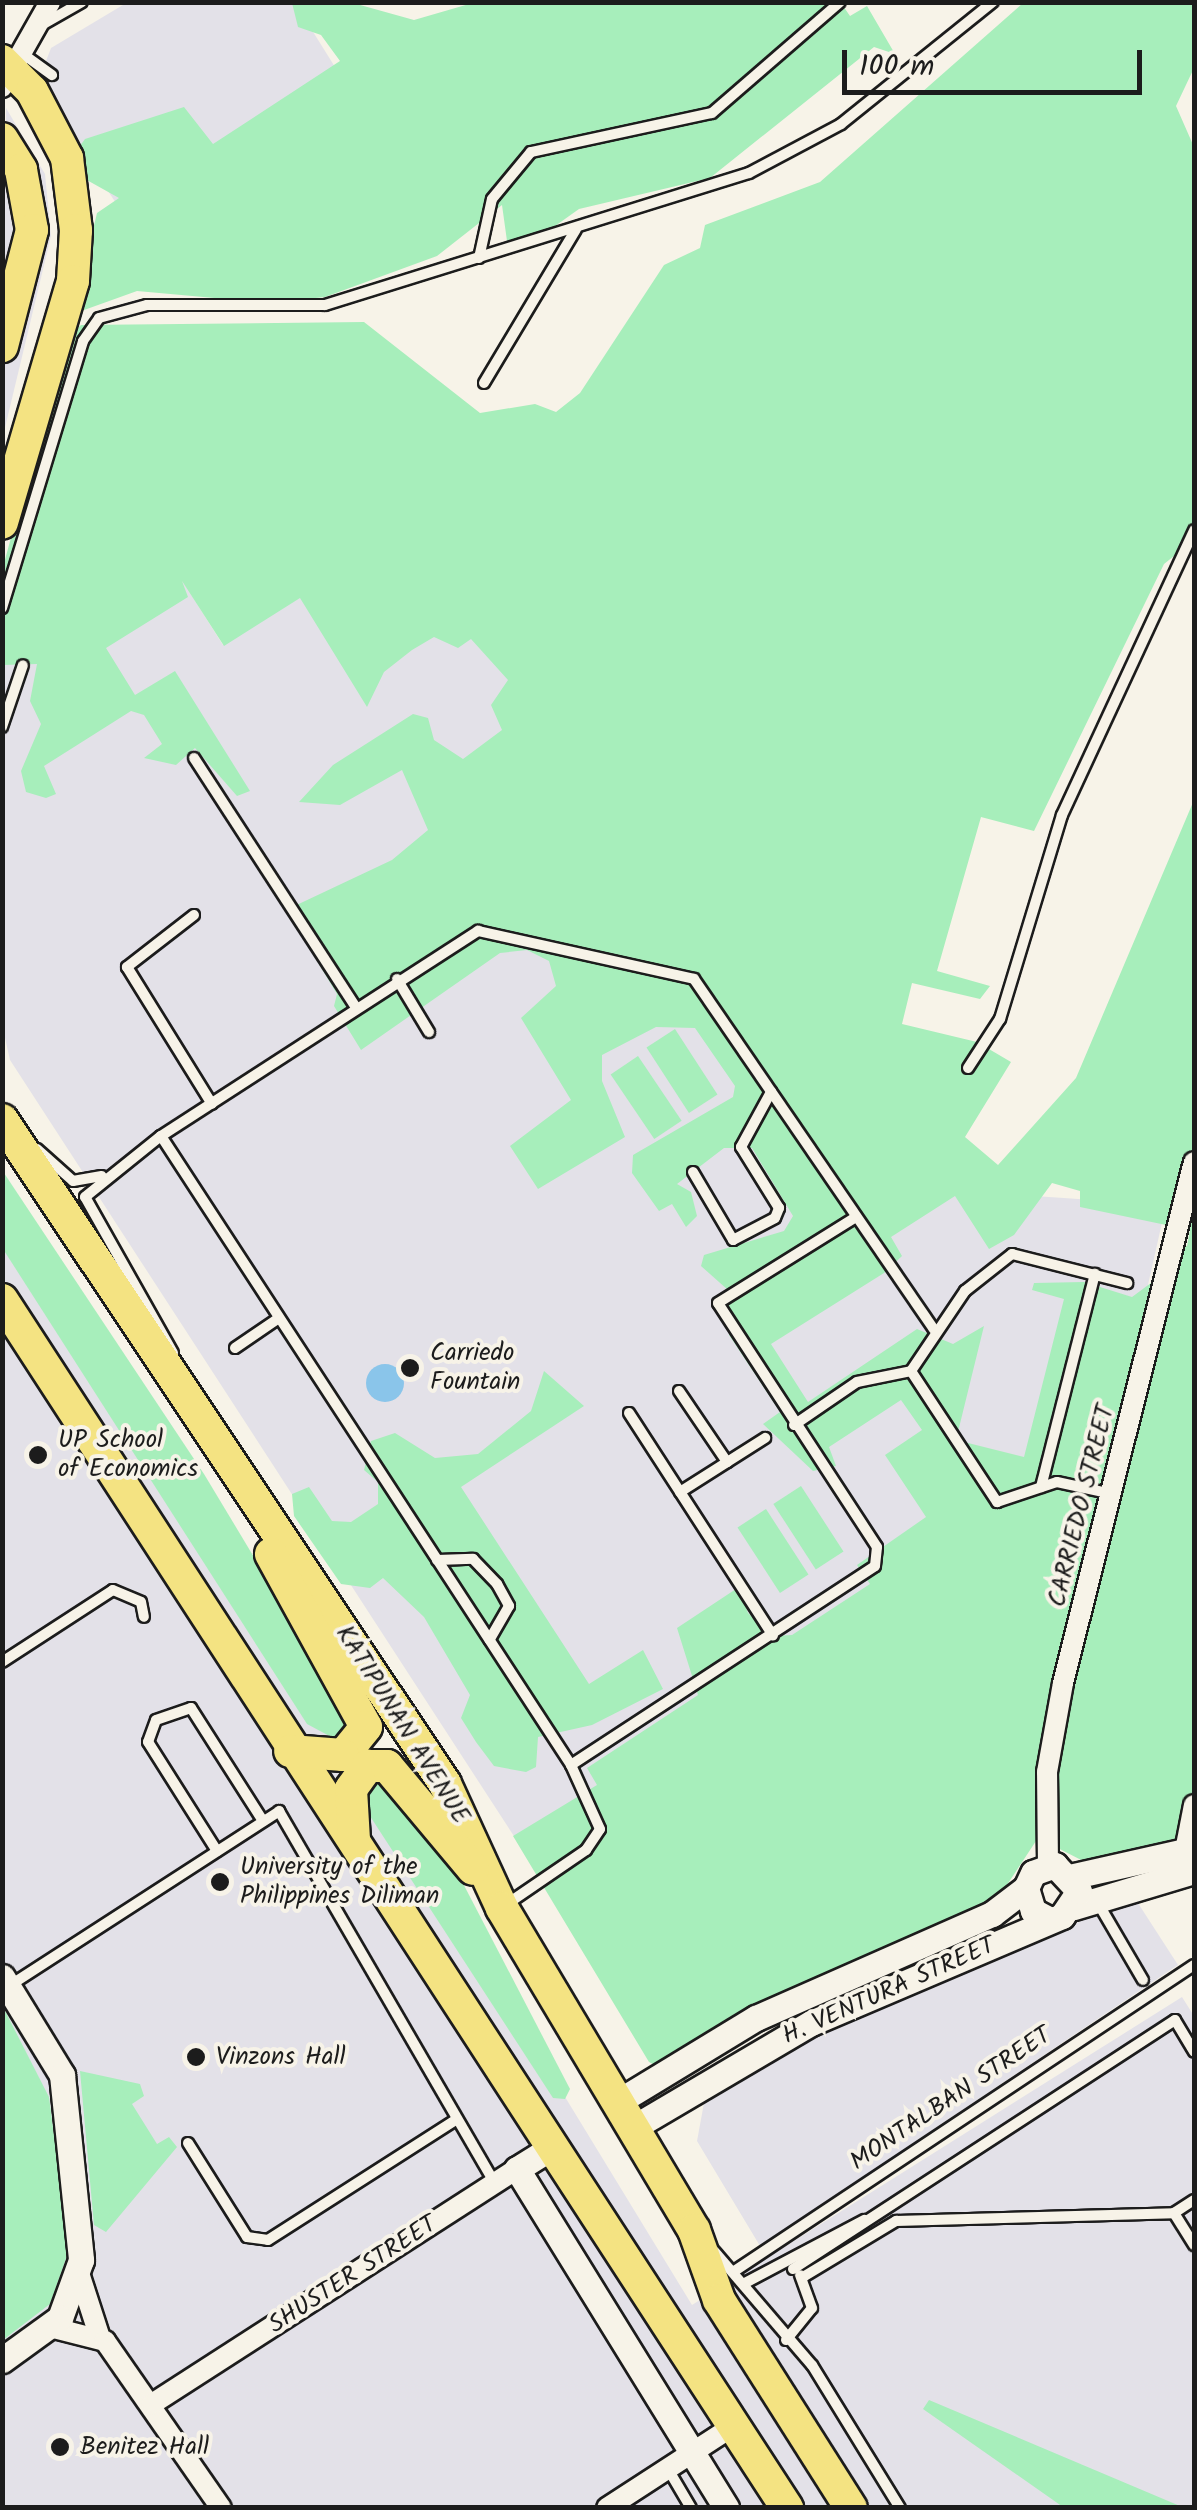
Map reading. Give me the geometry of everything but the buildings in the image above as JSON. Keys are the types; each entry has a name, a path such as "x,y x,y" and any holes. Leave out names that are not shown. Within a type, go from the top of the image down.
{"main road":[{"path":"2,523 73,282 76,230 67,158 10,68"},
{"path":"2,139 26,186 32,230 2,346"},
{"name":"KATIPUNAN AVENUE","path":"2,1119 445,1784 500,1904 694,2230 719,2300 850,2508"},
{"path":"2,1300 290,1752 554,2146 787,2508"},
{"path":"265,1514 272,1559 366,1727 344,1755 290,1752"},
{"path":"356,1849 350,1789 368,1766 387,1766 500,1904"}],"street":[{"path":"10,68 40,26 50,2"},
{"name":"CARRIEDO STREET","path":"1048,1865 1050,1754 1194,1162"},
{"path":"1189,1861 1194,1805"},
{"path":"1189,1861 1048,1918 1033,1910 1026,1888 1048,1865 1074,1876 1189,1861"},
{"path":"1074,1876 1085,1903"},
{"name":"H. VENTURA STREET","path":"624,2116 768,2012 992,1914 1026,1888"},
{"name":"H. VENTURA STREET","path":"624,2116 784,2036 1048,1918"},
{"path":"5,1982 62,2075 79,2273 98,2335 152,2404 221,2508"},
{"name":"SHUSTER STREET","path":"152,2404 554,2146"},
{"path":"517,2169 726,2508"},
{"path":"2,2360 50,2326 79,2273"},
{"path":"50,2326 98,2335"},
{"path":"607,2508 736,2426"}],"lane":[{"path":"40,26 82,2"},
{"path":"479,258 492,199 531,152 712,113 840,2"},
{"path":"2,608 83,342 100,318 147,305 284,312 576,229 789,156 904,80 993,2"},
{"path":"10,68 52,74"},
{"path":"484,383 576,229"},
{"path":"968,1068 1000,1019 1062,815 1194,530"},
{"path":"2,727 23,665"},
{"path":"194,758 355,1006"},
{"path":"194,915 132,956 127,970 212,1104"},
{"path":"190,1403 164,1326 85,1197 103,1176 355,1006 478,930 682,970 934,1330"},
{"path":"397,979 429,1032"},
{"path":"693,1172 733,1240 775,1218 779,1208 741,1147 771,1092"},
{"path":"2,1119 73,1181 103,1176"},
{"path":"162,1136 571,1765 600,1829 586,1850 500,1904"},
{"path":"571,1765 868,1573 879,1556 718,1303 856,1217"},
{"path":"794,1425 857,1382 911,1370 934,1330 1012,1254 1127,1283"},
{"path":"1041,1487 1095,1274"},
{"path":"235,1348 280,1318"},
{"path":"911,1370 990,1497 1006,1503 1041,1487 1112,1494"},
{"path":"679,1391 727,1462"},
{"path":"629,1413 773,1636"},
{"path":"680,1492 764,1438"},
{"path":"437,1560 473,1560 497,1584 508,1606 489,1640"},
{"path":"2,1662 114,1590 141,1602 144,1616"},
{"path":"217,1851 148,1742 156,1720 177,1708 202,1718 263,1820"},
{"path":"5,1982 263,1820 282,1812 494,2183"},
{"path":"1085,1903 1142,1980"},
{"name":"MONTALBAN STREET","path":"733,2272 1194,1965"},
{"path":"798,2273 1175,2020 1194,2052"},
{"path":"188,2144 246,2237 268,2240 457,2118"},
{"path":"776,2265 798,2273 896,2221 1174,2213 1194,2200"},
{"path":"745,2283 884,2212"},
{"path":"884,2212 896,2221"},
{"path":"1174,2213 1194,2246"},
{"path":"694,2230 745,2283 900,2508"},
{"path":"786,2340 812,2308 798,2273"},
{"path":"667,2468 691,2508"}],"shaded area":[{"path":"128,2 295,3 340,75 119,208 38,82 51,48"},
{"path":"6,108 45,174 51,236 3,436"},
{"path":"423,521 901,1187 1166,1205 1094,1524 571,1924 10,1060 3,1029 3,645 178,574 223,645"},
{"name":"University of the Philippines Diliman","path":"3,1176 692,2305 1182,1997 1194,2016 1194,2507 3,2507"},
{"path":"1136,1900 1178,1965 760,2246 697,2141 704,2103 779,2055 1004,1950"}],"green space":[{"path":"476,2 841,3 850,16 867,6 895,54 874,47 710,178 579,209 534,241 507,241 502,205 437,256 325,297 270,303 137,291 73,314 97,213 119,198 85,179 74,154 85,139 184,107 213,144 340,61 321,35 298,27 292,3 353,3 414,20"},
{"path":"1023,3 1194,3 1194,68 1176,106 1194,147 1194,540 1164,564 1034,831 981,817 937,971 990,986 980,999 912,983 902,1024 977,1042 1011,1062 965,1137 998,1165 1076,1078 1194,800 1194,1842 1093,1866 1038,1838 999,1897 662,2069 649,2062 513,1836 597,1785 587,1768 698,1695 677,1628 739,1587 748,1613 773,1636 792,1635 870,1584 857,1565 926,1517 885,1455 922,1430 901,1400 829,1447 836,1466 813,1471 763,1424 780,1412 729,1335 728,1290 701,1266 704,1255 784,1231 793,1216 752,1148 724,1148 677,1184 691,1192 697,1216 686,1227 672,1204 659,1211 632,1173 633,1155 733,1097 735,1086 695,1028 656,1027 602,1055 602,1081 625,1137 538,1189 510,1146 571,1100 521,1018 556,986 549,961 527,950 500,953 361,1050 334,1006 337,994 286,910 392,860 428,830 402,770 340,805 299,802 333,765 413,714 428,718 434,740 463,759 502,730 491,705 508,680 471,639 458,648 434,637 412,650 384,672 367,707 300,598 224,646 182,581 188,597 106,648 135,695 175,671 250,791 237,796 195,748 176,765 144,758 162,744 144,715 131,711 44,766 56,794 46,798 26,792 21,771 41,724 30,701 37,664 3,665 3,567 65,340 81,325 364,322 480,413 535,404 556,412 580,393 664,265 700,248 705,225 820,182","holes":["1052,1183 1080,1191 1080,1207 1190,1230 1187,1246 1163,1249 1159,1277 1132,1297 1084,1282 1034,1283 1032,1290 1064,1299 1024,1457 956,1440 984,1326 953,1344 917,1329 808,1402 771,1344 884,1273 902,1256 891,1237 955,1196 989,1249 1014,1235"]},
{"path":"675,1029 717,1094 689,1113 646,1048"},
{"path":"638,1056 682,1121 654,1139 611,1074"},
{"path":"2,1170 204,1474 343,1705 347,1732 335,1739 307,1724 3,1249"},
{"path":"544,1371 584,1406 461,1487 589,1684 643,1650 663,1689 592,1725 538,1737 536,1767 526,1772 494,1766 476,1742 461,1718 470,1695 424,1617 383,1578 370,1588 341,1584 294,1516 292,1494 309,1487 332,1521 351,1522 378,1504 378,1482 364,1470 371,1441 395,1433 435,1458 478,1454 531,1411"},
{"path":"801,1486 843,1551 816,1569 773,1504"},
{"path":"766,1509 808,1574 780,1593 737,1528"},
{"path":"382,1775 455,1868 570,2089 565,2099 553,2098 368,1813 362,1799"},
{"path":"2,2005 49,2097 69,2250 50,2304 3,2340"},
{"path":"80,2071 140,2084 144,2096 132,2104 157,2144 169,2137 177,2147 106,2232 94,2225"},
{"path":"929,2400 1180,2506 1194,2507 1063,2507 923,2409"}],"water":[{"name":"Carriedo Fountain","path":"385,1364 398,1370 404,1383 398,1396 385,1402 372,1396 366,1383 372,1370"}],"place":[{"name":"Carriedo Fountain","path":"410,1368"},
{"name":"UP School of Economics","path":"38,1455"},
{"name":"University of the Philippines Diliman","path":"220,1882"},
{"name":"Vinzons Hall","path":"196,2057"},
{"name":"Benitez Hall","path":"60,2447"}]}
